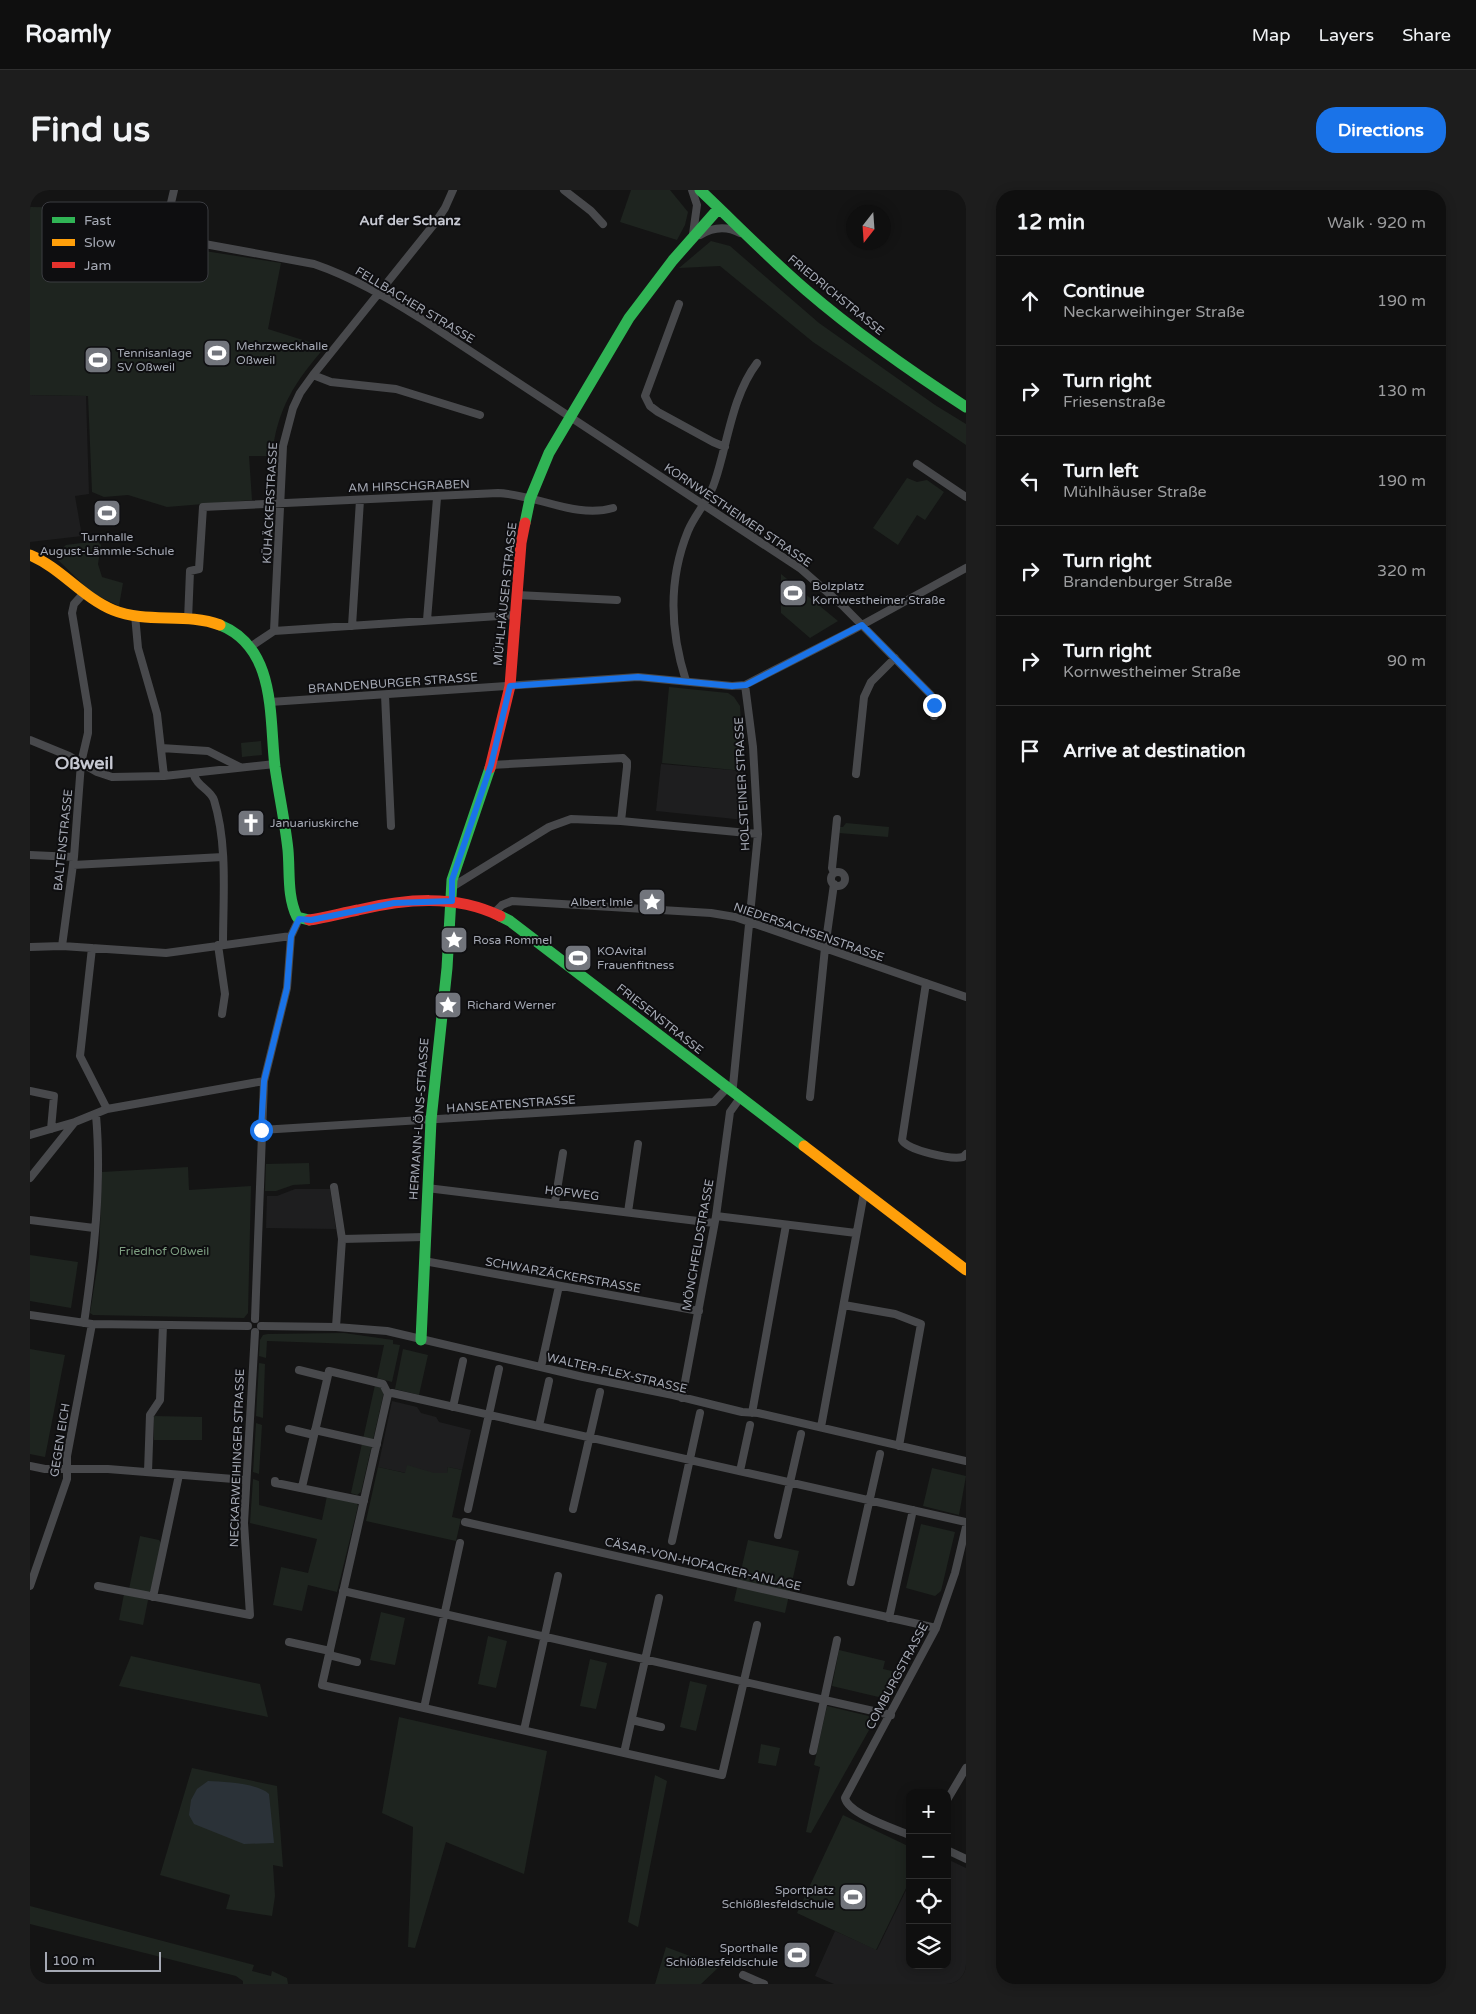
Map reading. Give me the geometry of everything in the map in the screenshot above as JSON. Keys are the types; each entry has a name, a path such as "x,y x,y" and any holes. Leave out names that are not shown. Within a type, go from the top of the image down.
{"main road":[{"name":"FRIEDRICHSTRASSE","path":"700,190 750,240 845,322 923,380 966,407"},
{"name":"MÜHLHÄUSER STRASSE","path":"452,901 452,887 491,765 510,686 521,543 530,499 548,453 629,318 673,260 696,236 718,208"},
{"path":"30,555 58,568 84,593 101,605 135,616 210,622 229,629 250,647 266,682 270,702 275,764 288,848 292,902 295,914 299,919"},
{"name":"FRIESENSTRASSE","path":"299,919 311,920 394,903 452,901 476,905 495,912 510,921 966,1270"},
{"name":"HERMANN-LÖNS-STRASSE","path":"421,1340 430,1120 452,901"}],"street":[{"name":"KÜHÄCKERSTRASSE","path":"274,631 283,446 288,421 300,393 435,223 445,208 452,190"},
{"path":"564,190 591,211 602,224"},
{"path":"692,190 697,205 696,236 711,229 723,228 738,232 750,240"},
{"name":"FELLBACHER STRASSE","path":"208,245 314,264 339,273 420,318 570,417"},
{"path":"679,304 645,396 650,406 658,412 713,442 725,446"},
{"path":"686,681 676,646 674,581 688,530 713,488 741,388 757,363"},
{"path":"313,375 331,382 396,389 480,415"},
{"name":"KORNWESTHEIMER STRASSE","path":"570,417 801,569 822,585 931,695 934,716"},
{"path":"917,464 966,497"},
{"name":"AM HIRSCHGRABEN","path":"188,620 190,571 199,569 203,507 280,502 437,498 498,493 602,511 613,508"},
{"path":"427,620 437,498"},
{"path":"352,626 360,500"},
{"name":"BRANDENBURGER STRASSE","path":"270,702 638,677 732,686 746,685 966,568"},
{"name":"BALTENSTRASSE","path":"62,946 74,861 81,763 88,740 88,720 72,613 74,604 84,593"},
{"path":"517,595 617,600"},
{"path":"250,647 274,631 515,615"},
{"path":"135,616 138,648 157,714 164,776"},
{"path":"856,774 864,697 871,682 895,658"},
{"name":"HOLSTEINER STRASSE","path":"732,1092 751,922 758,834 746,685"},
{"path":"385,695 391,826"},
{"path":"30,740 64,754 97,772 112,777 164,776 275,764"},
{"path":"162,748 193,748 208,751 241,768"},
{"path":"491,765 623,758 627,767 621,821"},
{"path":"193,773 197,784 213,797 222,857 220,945 225,994 222,1014"},
{"path":"810,1097 825,948 834,884 832,868 837,818"},
{"path":"452,887 555,824 571,819 621,821 758,834"},
{"path":"30,855 74,861 222,857"},
{"path":"834,873 842,873 845,877 842,885 834,884"},
{"name":"NIEDERSACHSENSTRASSE","path":"495,912 502,905 512,901 711,913 751,922 966,997"},
{"path":"255,1319 264,1081 287,988 291,936 299,919"},
{"path":"30,947 62,946 166,953 291,936"},
{"path":"92,948 80,1056 107,1110"},
{"path":"926,983 902,1140 908,1146 950,1157 963,1157 966,1154"},
{"path":"30,1135 75,1122 107,1110 264,1081"},
{"path":"30,1091 54,1096 51,1129"},
{"name":"HANSEATENSTRASSE","path":"261,1130 714,1102 732,1092"},
{"name":"MÖNCHFELDSTRASSE","path":"682,1398 715,1219 732,1092"},
{"path":"84,1323 90,1279 100,1157 96,1115"},
{"path":"30,1178 75,1122"},
{"path":"628,1212 638,1144"},
{"path":"555,1202 563,1153"},
{"path":"334,1186 342,1239 336,1327"},
{"name":"HOFWEG","path":"427,1188 628,1212 786,1225 856,1233"},
{"path":"821,1427 864,1193"},
{"path":"30,1220 94,1228"},
{"path":"752,1413 786,1225"},
{"path":"342,1239 425,1237"},
{"name":"SCHWARZÄCKERSTRASSE","path":"424,1261 699,1311"},
{"path":"541,1367 559,1286"},
{"path":"844,1305 895,1314 921,1324 899,1446"},
{"path":"30,1315 92,1324 248,1326"},
{"path":"255,1319 259,1320 261,1326 259,1331 255,1332 249,1330 248,1326 249,1321 255,1319"},
{"name":"GEGEN EICH","path":"30,1586 67,1479 67,1456 92,1324"},
{"path":"148,1472 150,1415 160,1400 163,1325"},
{"name":"WALTER-FLEX-STRASSE","path":"261,1326 336,1327 387,1331 742,1412 884,1440 899,1446 966,1461"},
{"name":"NECKARWEIHINGER STRASSE","path":"153,1596 250,1615 245,1539 246,1480 255,1332"},
{"path":"453,1407 463,1361"},
{"path":"468,1509 499,1369"},
{"path":"299,1370 328,1377"},
{"path":"302,1487 329,1371 383,1384 388,1394 322,1685 722,1775 757,1625"},
{"path":"539,1426 549,1381"},
{"path":"574,1510 600,1392"},
{"path":"388,1394 966,1522"},
{"path":"672,1541 700,1413"},
{"path":"740,1471 750,1425"},
{"path":"289,1429 377,1444"},
{"path":"778,1535 801,1434"},
{"path":"851,1582 880,1454"},
{"path":"30,1466 45,1469 66,1468 148,1472 246,1480"},
{"path":"98,1586 153,1596 179,1475"},
{"path":"275,1481 275,1483 302,1487 364,1502"},
{"path":"889,1618 913,1510"},
{"name":"CÄSAR-VON-HOFACKER-ANLAGE","path":"465,1522 936,1628"},
{"name":"COMBURGSTRASSE","path":"908,1834 865,1816 849,1807 845,1802 847,1793 936,1628 950,1590 966,1527"},
{"path":"424,1708 460,1543"},
{"path":"524,1730 558,1576"},
{"path":"344,1591 646,1658 890,1715"},
{"path":"624,1753 659,1598"},
{"path":"813,1751 837,1640"},
{"path":"289,1642 357,1662"},
{"path":"632,1720 661,1727"},
{"path":"951,1794 963,1778 966,1768"},
{"path":"951,1852 966,1859"},
{"path":"744,1975 764,1984"}],"shaded area":[{"path":"30,395 86,396 89,494 75,496 82,536 30,542"},
{"path":"661,764 744,771 745,820 656,811"},
{"path":"295,1189 330,1189 336,1229 266,1228 267,1196 277,1196"},
{"path":"392,1401 417,1407 421,1413 436,1417 439,1422 471,1430 462,1470 448,1467 447,1473 406,1473 378,1467"},
{"path":"208,1781 249,1785 264,1790 269,1794 274,1843 244,1844 194,1824 189,1815 191,1800 197,1789"},
{"path":"951,1861 966,1868 966,1984 834,1984 815,1976 835,1931 877,1950 906,1890 906,1969 951,1969"}],"green space":[{"path":"631,190 670,190 688,212 685,225 677,240 620,222"},
{"path":"30,207 42,207 42,282 208,282 208,252 281,263 268,329 325,347 296,384 289,397 278,424 272,456 249,456 252,500 167,507 128,495 104,497 92,492 88,396 30,395"},
{"path":"711,241 730,246 819,323 935,405 966,424 966,445 813,342 720,266 679,268"},
{"path":"907,478 917,482 927,480 944,492 925,520 917,515 898,545 873,528"},
{"path":"97,541 101,545 98,564 102,577 123,583 119,606 92,593 58,560 58,553 66,545"},
{"name":"Bolzplatz Kornwestheimer Straße","path":"781,574 838,621 810,638 781,613"},
{"path":"669,687 728,693 734,697 740,706 744,771 662,763"},
{"path":"261,741 262,755 242,757 241,743"},
{"path":"846,823 889,827 888,837 839,833 840,827 843,827"},
{"path":"309,1163 310,1184 293,1185 276,1191 265,1191 266,1164"},
{"name":"Friedhof Oßweil","path":"188,1167 189,1190 251,1186 248,1313 244,1318 93,1315 90,1313 99,1257 102,1172"},
{"path":"30,1255 78,1262 71,1308 30,1301"},
{"path":"344,1333 393,1340 393,1344 400,1345 392,1382 377,1378 384,1345 267,1341 266,1358 259,1356 260,1340 263,1335"},
{"path":"30,1349 65,1355 45,1457 30,1454"},
{"path":"403,1349 428,1355 419,1395 395,1389"},
{"path":"259,1363 265,1364 263,1418 256,1416"},
{"path":"375,1385 380,1386 384,1392 361,1492 357,1495 351,1493"},
{"path":"154,1416 202,1417 202,1440 154,1440"},
{"path":"256,1423 262,1425 259,1474 253,1472"},
{"path":"407,1465 434,1473 447,1473 448,1467 462,1470 452,1517 461,1519 456,1541 366,1521 378,1467 405,1473"},
{"path":"932,1468 966,1476 959,1515 923,1506"},
{"path":"253,1479 259,1481 259,1505 322,1520 327,1496 356,1502 358,1506 337,1592 308,1585 302,1611 273,1605 281,1567 308,1573 317,1539 250,1523"},
{"path":"921,1524 955,1532 941,1591 935,1596 906,1588"},
{"path":"140,1536 159,1540 161,1543 151,1590 148,1593 129,1589"},
{"path":"748,1540 799,1551 785,1613 734,1601"},
{"path":"124,1594 148,1600 143,1625 119,1620"},
{"path":"381,1612 405,1618 395,1665 370,1660"},
{"path":"488,1636 507,1641 496,1688 478,1684"},
{"path":"839,1650 885,1661 883,1669 901,1673 887,1699 832,1686"},
{"path":"131,1656 260,1684 268,1717 119,1686"},
{"path":"590,1659 607,1663 596,1709 580,1706"},
{"path":"690,1681 707,1685 696,1731 680,1727"},
{"path":"827,1706 873,1717 873,1723 811,1833 806,1832 820,1767 814,1765"},
{"path":"399,1717 547,1751 524,1874 446,1842 415,1948 408,1947 413,1827 382,1813"},
{"path":"761,1744 780,1748 776,1766 758,1763"},
{"path":"192,1768 277,1786 283,1867 273,1865 275,1896 272,1916 226,1909 230,1895 160,1875"},
{"path":"655,1775 667,1781 638,1927 628,1922"},
{"name":"Sportplatz Schlößlesfeldschule","path":"843,1815 906,1845 906,1888 876,1950 797,1913"},
{"path":"30,1906 254,1965 252,1971 271,1976 272,1971 287,1978 288,1984 243,1984 243,1981 236,1976 30,1924"},
{"path":"666,1947 719,1967 701,1984 655,1984"}],"traffic: fast":[{"path":"700,190 779,266 825,306 924,380 966,407"},
{"path":"525,523 530,499 549,453 629,318 673,260 719,208"},
{"path":"220,625 238,636 252,650 261,667 267,686 275,767 288,850 289,884 292,901 297,917 309,920"},
{"path":"421,1340 431,1120 447,968 452,880 490,768"},
{"path":"500,916 510,921 804,1146"}],"traffic: slow":[{"path":"30,555 52,567 91,598 113,610 139,616 194,619 220,625"},
{"path":"804,1146 966,1270"}],"traffic: jam":[{"path":"490,768 510,686 521,543 525,523"},
{"path":"309,920 376,906 412,901 465,904 500,916"}],"place":[{"name":"Mehrzweckhalle Oßweil","path":"217,353"},
{"name":"Tennisanlage SV Oßweil","path":"98,360"},
{"name":"Turnhalle August-Lämmle-Schule","path":"107,513"},
{"name":"Bolzplatz Kornwestheimer Straße","path":"793,593"},
{"name":"Januariuskirche","path":"251,823"},
{"name":"Albert Imle","path":"652,902"},
{"name":"Rosa Rommel","path":"454,940"},
{"name":"KOAvital Frauenfitness","path":"578,958"},
{"name":"Richard Werner","path":"448,1005"},
{"name":"Sportplatz Schlößlesfeldschule","path":"853,1897"},
{"name":"Sporthalle Schlößlesfeldschule","path":"797,1955"}],"district":[{"name":"Auf der Schanz","path":"410,220"},
{"name":"Oßweil","path":"84,763"}],"route":[{"path":"261,1130 264,1081 289,978 291,936 299,919 311,920 394,903 433,900 452,901 452,880 491,765 510,686 638,677 718,685 746,685 862,625 931,695 934,705"}]}
